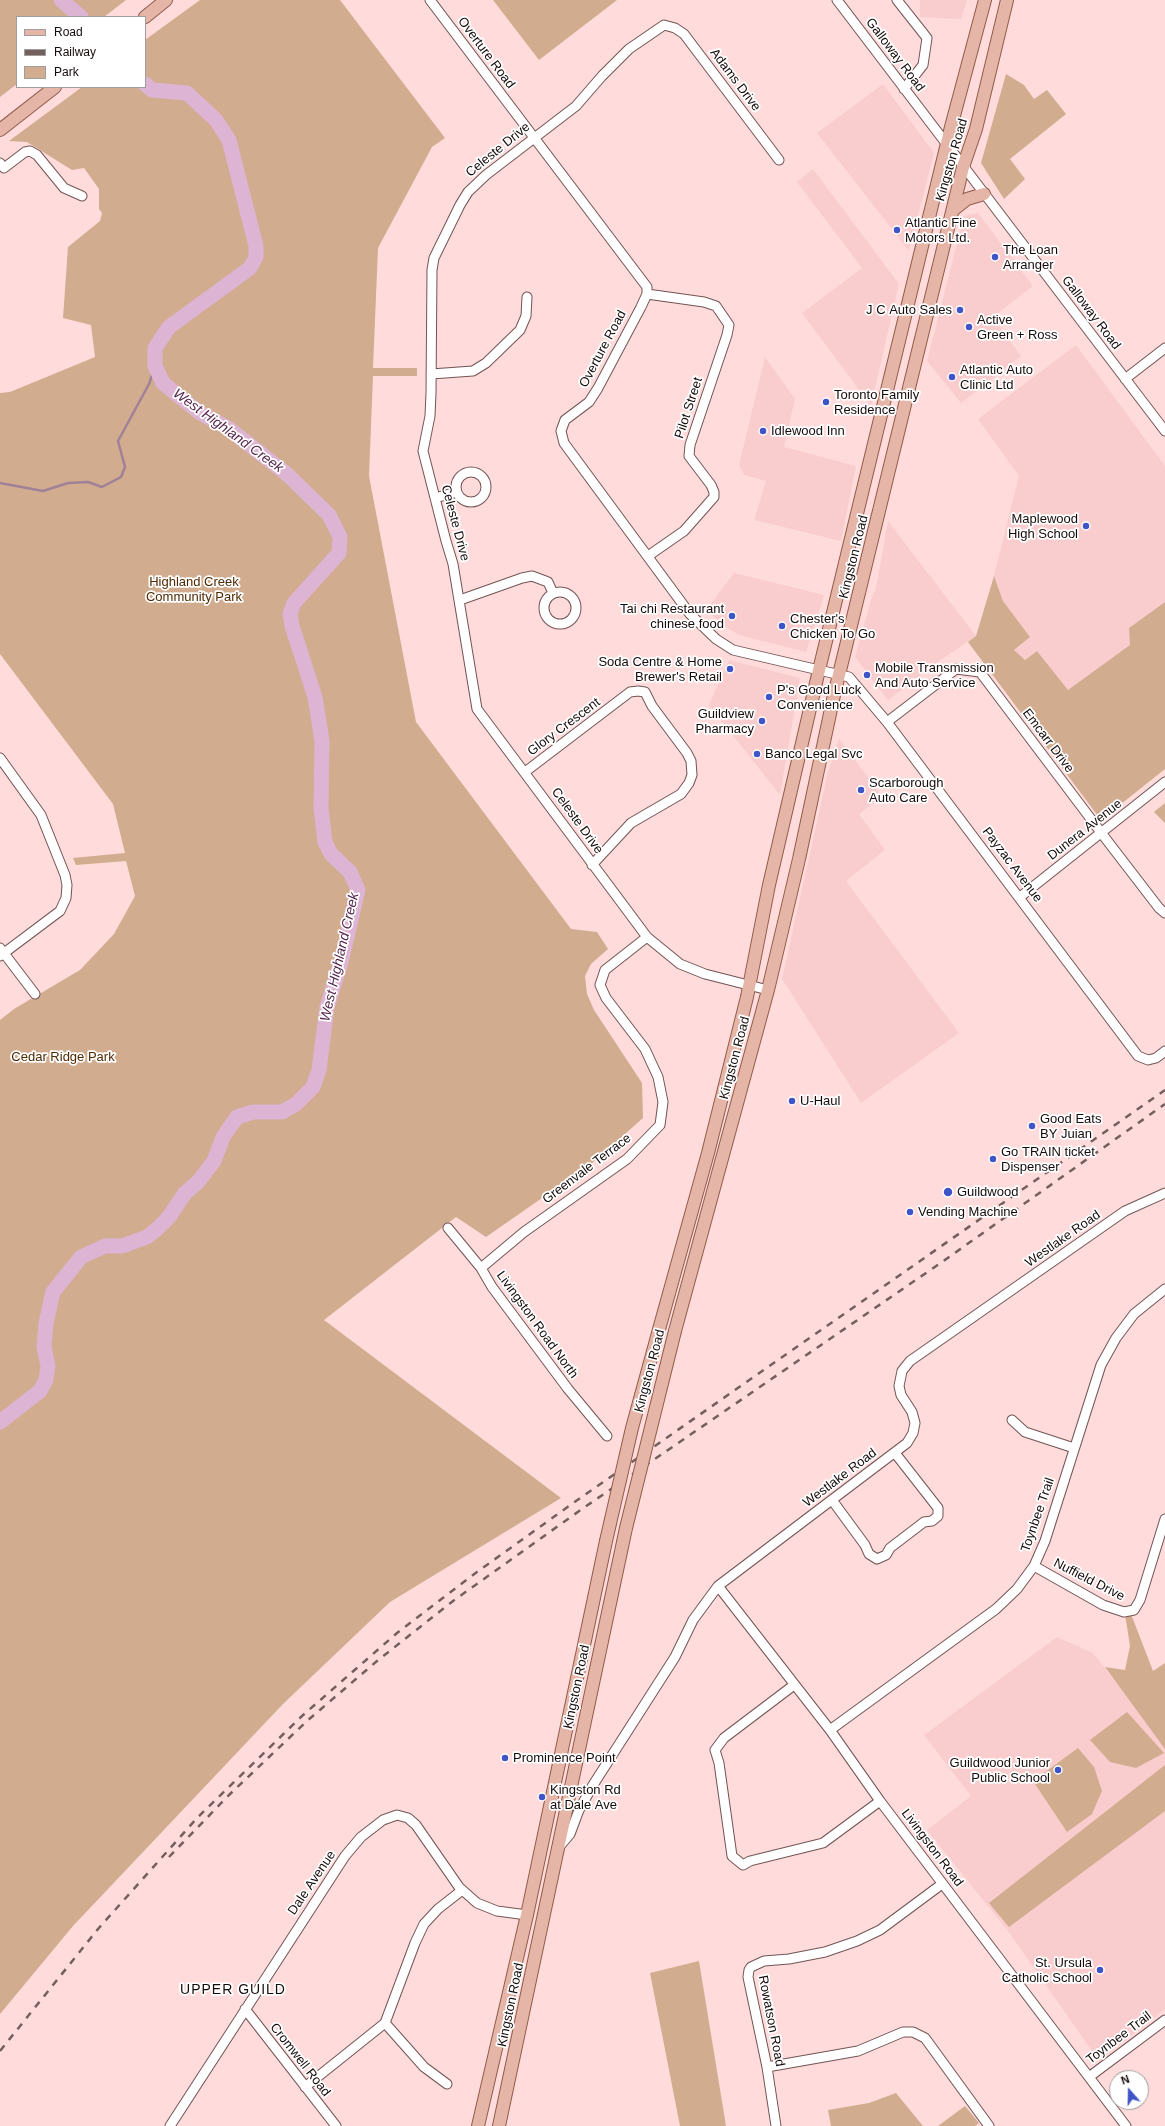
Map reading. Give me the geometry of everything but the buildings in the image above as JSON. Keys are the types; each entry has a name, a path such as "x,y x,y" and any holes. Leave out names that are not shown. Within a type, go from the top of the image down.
{"main road":[{"path":"146,16 166,0"},
{"name":"Kingston Road","path":"478,2126 527,1915 606,1541 632,1428 708,1154 749,986 770,885 819,670 948,147 951,127 985,0"},
{"name":"Kingston Road","path":"499,2126 626,1528 675,1332 768,990 799,859 839,673 963,167 976,129 1006,0"},
{"path":"0,130 54,88"},
{"path":"953,210 967,199 984,194"}],"street":[{"name":"Overture Road","path":"430,0 647,287 647,294 598,388 589,402 565,420 561,431 564,443 690,614 716,639 733,650 819,670 839,673"},
{"name":"Galloway Road","path":"837,0 1165,431"},
{"path":"897,0 927,38 923,65 904,89"},
{"name":"Celeste Drive","path":"664,25 629,49 602,76 576,106 486,175 468,192 434,258 431,284 430,416 423,451 453,564 477,709 647,937 680,964 705,974 768,990"},
{"name":"Adams Drive","path":"664,25 675,28 684,34 779,160"},
{"path":"0,163 4,168 25,152 30,151 37,155 64,188 82,196"},
{"name":"Pilot Street","path":"647,294 704,302 716,306 729,325 690,445 689,456 711,485 714,492 714,497 684,531 648,556"},
{"path":"431,374 473,371 486,363 520,330 526,316 527,297"},
{"path":"1125,379 1165,348"},
{"path":"435,498 456,492"},
{"path":"460,600 522,578 532,576 548,582 553,593"},
{"name":"Emcarr Drive","path":"887,722 956,669 980,672 1102,834 1159,908 1165,913"},
{"name":"Payzac Avenue","path":"839,673 849,677 887,722 1138,1056 1148,1060 1156,1058 1165,1051"},
{"name":"Glory Crescent","path":"525,772 630,692 638,690 645,692 652,706 687,753 691,761 692,774 686,788 681,794 631,823 592,864"},
{"path":"0,758 41,815 65,875 67,885 66,898 60,911 1,952 35,994"},
{"name":"Dunera Avenue","path":"1020,897 1102,834 1165,782"},
{"name":"Greenvale Terrace","path":"481,1268 524,1232 627,1158 660,1125 663,1102 658,1077 645,1049 606,998 600,985 605,970 647,937"},
{"name":"Westlake Road","path":"558,1848 570,1834 579,1810 593,1785 675,1657 693,1620 718,1586 907,1443 913,1433 914,1423 912,1412 901,1395 899,1386 902,1371 910,1361 1126,1211 1165,1193"},
{"name":"Livingston Road North","path":"448,1228 481,1268 492,1287 568,1390 607,1436"},
{"name":"Toynbee Trail","path":"830,1730 996,1609 1017,1589 1034,1566 1045,1542 1101,1365 1116,1338 1134,1314 1165,1289"},
{"path":"1012,1420 1025,1432 1074,1448"},
{"path":"832,1500 869,1554 877,1559 886,1555 890,1548 924,1522 932,1521 938,1516 938,1508 895,1453"},
{"name":"Nuffield Drive","path":"1034,1566 1103,1605 1124,1612 1134,1610 1140,1600 1165,1519"},
{"name":"Livingston Road","path":"718,1586 794,1686 830,1730 880,1801 942,1884 1126,2126"},
{"path":"794,1686 724,1738 715,1750 719,1763 732,1856 743,1864 750,1861 815,1846 823,1843 880,1801"},
{"name":"Dale Avenue","path":"170,2126 345,1856 362,1837 383,1820 397,1815 408,1818 416,1825 461,1890 477,1903 497,1911 527,1915"},
{"name":"Rowatson Road","path":"776,2126 767,2067 748,1977 751,1967 764,1961 784,1960 825,1952 857,1941 880,1930 942,1884"},
{"path":"305,2086 386,2023 415,1943 424,1924 438,1909 461,1890"},
{"name":"Cromwell Road","path":"245,2009 336,2126"},
{"name":"Toynbee Trail","path":"1089,2077 1165,2020"},
{"path":"386,2023 424,2067 447,2084"},
{"path":"767,2067 858,2051 903,2032 913,2032 925,2038 989,2126"}],"shaded area":[{"path":"920,0 967,0 961,19 920,17"},
{"path":"883,84 934,153 909,251 817,133"},
{"path":"813,169 899,284 871,406 802,313 862,268 797,182"},
{"path":"978,213 1033,286 993,317 1021,356 961,403 927,361 964,216"},
{"name":"Maplewood High School","path":"1076,345 1165,466 1165,602 1129,628 1131,645 1068,690 1037,651 1025,660 1014,650 1030,637 1003,601 994,576 1019,476 978,419"},
{"path":"765,357 795,399 784,447 856,466 841,541 754,520 766,481 744,475 739,465"},
{"path":"888,521 976,636 935,664 888,700 855,657 872,597 876,588"},
{"path":"734,573 824,595 806,652 739,635 719,623 707,609"},
{"path":"729,660 800,678 780,795 709,705"},
{"path":"839,739 882,796 859,814 885,850 846,881 959,1033 861,1103 782,979 828,772"},
{"name":"Guildwood Junior Public School","path":"1057,1637 1093,1653 1165,1745 1165,2009 1099,2061 1008,1931 927,1830 971,1796 924,1735"}],"green space":[{"path":"0,0 126,0 105,16 16,16 16,85 0,97"},
{"name":"Highland Creek Community Park","path":"200,0 340,0 445,138 432,147 378,248 373,368 417,368 417,376 373,376 369,476 416,722 571,929 597,932 608,949 591,964 585,976 587,994 594,1010 642,1083 643,1118 591,1164 486,1237 456,1217 324,1320 561,1498 390,1602 283,1704 73,1926 0,2014 0,1020 14,1009 80,970 114,934 135,896 126,861 76,865 73,858 125,853 113,804 0,654 0,393 10,392 95,357 91,325 63,318 68,247 100,221 102,213 99,209 99,189 84,168 72,170 27,142 9,141 81,88 146,88 146,39"},
{"path":"493,0 617,0 539,60"},
{"path":"1006,74 1024,85 1034,99 1047,90 1066,114 1010,159 1025,179 1004,199 981,163"},
{"path":"994,576 1003,601 1030,637 1014,650 1025,660 1037,651 1068,690 1130,645 1129,628 1165,602 1165,769 1101,820 968,642 976,636"},
{"path":"1165,803 1165,823 1154,812"},
{"path":"1125,1614 1131,1614 1153,1671 1165,1663 1165,1749 1105,1667 1125,1670 1130,1646"},
{"path":"1127,1712 1164,1753 1136,1768 1110,1762 1090,1740"},
{"path":"1078,1748 1094,1767 1102,1791 1092,1814 1067,1832 1033,1781"},
{"path":"1165,1765 1165,1811 1009,1927 989,1903"},
{"path":"699,1961 726,2126 680,2126 650,1973"},
{"path":"896,2093 923,2126 831,2126 828,2110 869,2103"},
{"path":"965,2106 979,2123 975,2126 938,2126"}],"waterway":[{"name":"West Highland Creek","path":"61,0 80,16"},
{"name":"West Highland Creek","path":"0,1422 40,1391 46,1380 48,1366 44,1347 46,1323 53,1292 81,1257 105,1246 122,1246 147,1237 169,1217 185,1193 198,1182 214,1161 223,1137 237,1117 253,1112 282,1112 296,1104 313,1087 319,1070 327,1007 341,962 358,890 350,872 331,854 325,842 321,808 322,741 315,697 292,626 290,614 294,603 339,553 340,537 329,515 288,475 228,428 200,413 180,397 163,383 155,366 155,348 169,327 250,268 256,257 256,246 229,140 216,120 187,93 152,90 146,85"},
{"path":"0,483 43,491 68,483 88,482 102,487 121,477 125,467 118,441 149,384 155,366"}],"railway":[{"path":"0,2051 98,1929 198,1817 302,1716 397,1633 477,1572 576,1501 1165,1090"},
{"path":"169,1857 229,1795 307,1721 377,1661 453,1601 582,1509 942,1262 1165,1104"}],"place":[{"name":"Atlantic Fine Motors Ltd.","path":"897,230"},
{"name":"The Loan Arranger","path":"995,257"},
{"name":"J C Auto Sales","path":"960,310"},
{"name":"Active Green + Ross","path":"969,327"},
{"name":"Atlantic Auto Clinic Ltd","path":"952,377"},
{"name":"Toronto Family Residence","path":"826,402"},
{"name":"Idlewood Inn","path":"763,431"},
{"name":"Maplewood High School","path":"1086,526"},
{"name":"Tai chi Restaurant chinese food","path":"732,616"},
{"name":"Chester's Chicken To Go","path":"782,626"},
{"name":"Soda Centre & Home Brewer's Retail","path":"730,669"},
{"name":"Mobile Transmission And Auto Service","path":"867,675"},
{"name":"P's Good Luck Convenience","path":"769,697"},
{"name":"Guildview Pharmacy","path":"762,721"},
{"name":"Banco Legal Svc","path":"757,754"},
{"name":"Scarborough Auto Care","path":"861,790"},
{"name":"U-Haul","path":"792,1101"},
{"name":"Good Eats BY Juian","path":"1032,1126"},
{"name":"Go TRAIN ticket Dispenser","path":"993,1159"},
{"name":"Guildwood","path":"948,1192"},
{"name":"Vending Machine","path":"910,1212"},
{"name":"Prominence Point","path":"505,1758"},
{"name":"Guildwood Junior Public School","path":"1058,1770"},
{"name":"Kingston Rd at Dale Ave","path":"542,1797"},
{"name":"St. Ursula Catholic School","path":"1100,1970"}],"district":[{"name":"UPPER GUILD","path":"233,1990"}],"park label":[{"name":"Cedar Ridge Park","path":"63,1057"}]}
